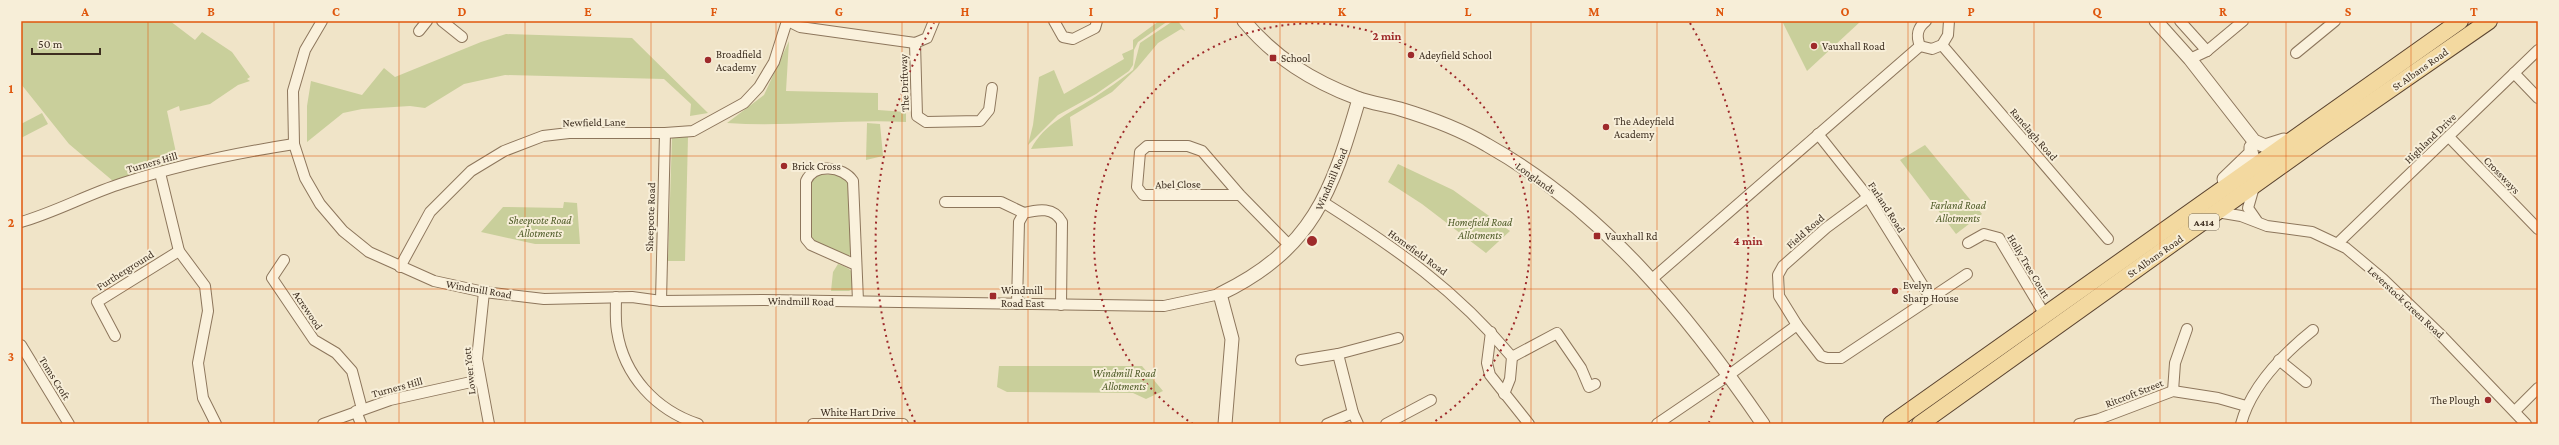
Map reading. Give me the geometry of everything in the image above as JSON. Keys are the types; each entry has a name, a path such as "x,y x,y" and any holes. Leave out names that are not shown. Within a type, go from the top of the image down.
{"main road":[{"name":"St Albans Road","path":"1891,424 2209,196 2254,159 2309,127 2460,21"},
{"name":"St Albans Road","path":"1920,424 2323,136 2489,21"}],"street":[{"name":"Windmill Road","path":"322,21 305,50 293,91 294,144 305,178 330,218 369,252 434,281 484,292 544,299 616,297 661,301 858,301 1164,306 1220,294 1261,271 1290,246 1315,216 1323,202 1344,149 1358,98"},
{"path":"419,31 427,21"},
{"path":"442,21 462,37"},
{"path":"788,21 800,27 915,43 927,38 934,21"},
{"name":"Newfield Lane","path":"400,267 430,212 472,172 504,151 543,136 569,133 665,133 694,131 744,103 759,86 774,62 788,21"},
{"path":"1054,21 1063,37 1073,39 1095,28 1097,21"},
{"name":"Longlands","path":"1244,21 1276,54 1320,83 1358,98 1431,119 1504,155 1580,212 1652,279 1729,375 1763,424"},
{"path":"1920,46 1918,30 1926,21"},
{"path":"1920,46 1932,49 1942,45 1950,29 1949,21"},
{"path":"2156,21 2190,59 2249,136 2259,144 2272,145 2309,127"},
{"path":"2180,21 2207,51"},
{"path":"2190,59 2207,51 2243,21"},
{"path":"2296,53 2335,21"},
{"name":"The Driftway","path":"915,43 917,116 926,122 980,121 989,110 992,88"},
{"name":"Ranelagh Road","path":"1942,45 2108,239"},
{"path":"1652,279 1920,46"},
{"name":"Highland Drive","path":"2338,243 2538,50"},
{"path":"2514,73 2538,98"},
{"name":"Sheepcote Road","path":"661,301 665,133"},
{"name":"Farland Road","path":"1818,134 1868,197 1930,297"},
{"path":"2249,136 2254,159 2265,169 2310,138 2323,136"},
{"name":"Crossways","path":"2449,137 2538,229"},
{"name":"Turners Hill","path":"21,222 47,214 123,183 213,157 294,144"},
{"name":"Abel Close","path":"1240,195 1143,195 1138,187 1140,152 1147,146 1195,148 1202,151 1240,195 1290,246"},
{"path":"856,265 811,245 806,239 806,181 809,174 814,171 841,170 849,175 853,182 858,301"},
{"path":"160,173 179,251 205,286 208,301 198,363 203,398 216,424"},
{"path":"2255,186 2248,208 2260,224"},
{"name":"Field Road","path":"1797,325 1779,296 1778,275 1783,266 1826,228 1868,197"},
{"path":"945,202 1001,202 1024,213 1048,210 1058,214 1062,222 1061,305"},
{"name":"Homefield Road","path":"1323,202 1429,274 1461,301 1491,332 1512,357"},
{"name":"Leverstock Green Road","path":"2217,212 2241,216 2260,224 2278,229 2312,232 2338,243 2389,285 2515,410 2526,424"},
{"path":"1017,304 1019,222 1024,213"},
{"name":"Holly Tree Court","path":"1968,243 1984,234 1999,238 2045,315"},
{"name":"Furtherground","path":"115,336 97,302 179,251"},
{"name":"Acrewood","path":"284,260 272,278 314,340 336,353 352,371 359,410"},
{"path":"1656,424 1729,375 1797,325 1821,356 1826,358 1841,358 1930,297 1967,274"},
{"name":"Lower Yott","path":"484,292 478,341 480,380 489,424"},
{"path":"1220,294 1232,339 1225,424"},
{"path":"616,297 617,330 626,361 635,379 647,394 672,414 698,424"},
{"path":"2173,391 2175,363 2187,329"},
{"path":"2241,424 2246,406 2279,360 2313,330"},
{"path":"1491,332 1487,363 1490,375 1529,424"},
{"path":"1504,394 1510,379 1512,357 1557,333 1580,368 1589,387 1595,384"},
{"path":"1301,360 1338,354 1398,338"},
{"name":"Toms Croft","path":"21,345 69,424"},
{"path":"1338,354 1353,413 1358,424"},
{"path":"2279,360 2306,382"},
{"name":"Turners Hill","path":"323,424 359,410 424,391 480,380"},
{"path":"2515,410 2538,388"},
{"name":"Ritcroft Street","path":"2079,424 2099,419 2173,391 2218,398 2246,406"},
{"path":"1386,424 1431,400"},
{"path":"359,410 361,424"},
{"path":"1327,424 1353,413"},
{"name":"White Hart Drive","path":"813,424 903,424"}],"green space":[{"path":"21,21 170,21 195,40 202,32 232,52 250,77 247,79 250,81 238,85 210,104 180,111 179,106 167,111 178,162 176,166 113,181 69,144 21,84"},
{"path":"1159,21 1168,21 1138,42 1134,50 1133,65 1129,71 1096,94 1058,115 1028,145 1033,125 1039,77 1054,70 1064,94 1124,59 1122,54 1133,49 1133,40"},
{"path":"1173,21 1178,21 1185,31 1181,29 1158,43 1137,68 1112,92 1070,117 1073,146 1031,149 1043,132 1050,126 1133,70 1140,43"},
{"name":"Vauxhall Road","path":"1782,21 1861,21 1807,71"},
{"path":"506,34 632,38 708,113 690,116 691,104 664,79 505,75 464,84 425,108 410,106 362,109 343,113 307,142 307,106 311,81 362,95 384,68 395,77 481,42"},
{"path":"789,41 786,91 878,93 878,110 906,112 906,122 861,121 771,124 727,123 764,95"},
{"path":"42,113 48,124 21,138 21,124"},
{"path":"867,123 880,124 883,156 866,160"},
{"path":"672,137 688,137 685,261 668,261"},
{"name":"Farland Road Allotments","path":"1925,145 1982,214 1956,234 1900,160"},
{"name":"Homefield Road Allotments","path":"1398,164 1453,190 1510,231 1486,253 1422,204 1388,182"},
{"path":"839,174 845,176 848,183 855,248 848,257 816,244 811,238 809,182 815,175"},
{"name":"Sheepcote Road Allotments","path":"564,202 577,203 580,244 535,244 481,232 503,207 563,208"},
{"path":"838,264 852,272 855,288 849,291 831,291 833,272"},
{"name":"Windmill Road Allotments","path":"999,366 1142,366 1163,391 1146,399 1133,393 1007,392 997,387"}],"place":[{"name":"Vauxhall Road","path":"1814,46"},
{"name":"Adeyfield School","path":"1411,55"},
{"name":"School","path":"1273,58"},
{"name":"Broadfield Academy","path":"708,60"},
{"name":"The Adeyfield Academy","path":"1606,127"},
{"name":"Brick Cross","path":"784,166"},
{"name":"Vauxhall Rd","path":"1597,236"},
{"name":"Evelyn Sharp House","path":"1895,291"},
{"name":"Windmill Road East","path":"993,296"},
{"name":"The Plough","path":"2488,400"}]}
